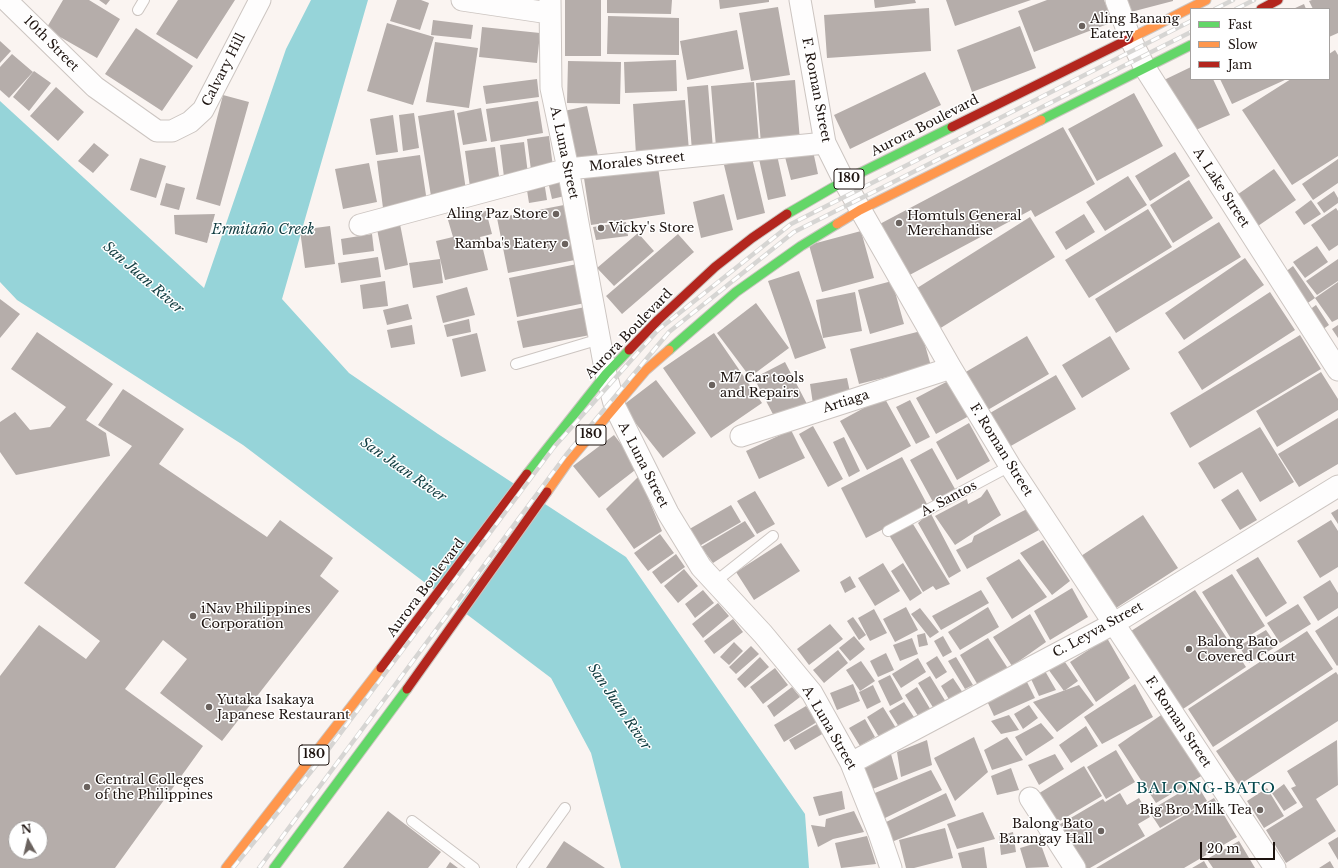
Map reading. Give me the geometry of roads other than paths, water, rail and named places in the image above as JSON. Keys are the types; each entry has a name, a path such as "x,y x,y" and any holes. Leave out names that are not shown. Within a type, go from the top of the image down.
{"main road":[{"name":"Aurora Boulevard","path":"231,867 552,441 606,374 658,320 715,267 752,238 844,181 1206,0"},
{"path":"1263,8 1278,0"},
{"name":"180","path":"274,868 431,656 568,462 646,370 736,292 801,246 860,210 1190,46"}],"street":[{"name":"10th Street","path":"6,0 95,87"},
{"name":"Calvary Hill","path":"95,87 158,131 172,131 190,122 197,117 207,104 260,0"},
{"path":"462,0 549,6"},
{"name":"F. Roman Street","path":"800,0 825,144 844,181 951,368 1010,466 1275,868"},
{"name":"A. Lake Street","path":"1116,0 1130,38 1145,68 1338,370"},
{"name":"A. Luna Street","path":"549,6 551,88 568,169 606,374 615,407 668,513 701,567 763,634 812,693 851,763 879,833 891,868"},
{"name":"Morales Street","path":"360,225 568,169 825,144"},
{"name":"Artiaga","path":"741,436 951,368"},
{"name":"C. Leyva Street","path":"851,763 1113,624 1338,486"},
{"path":"1030,798 1075,868"}],"lane":[{"path":"138,10 144,0"},
{"path":"516,364 600,339"},
{"name":"A. Santos","path":"888,531 1010,466"},
{"path":"715,582 773,536"},
{"path":"522,868 565,808"},
{"path":"412,821 474,868"}],"water":[{"path":"311,0 368,0 282,299 349,373 438,434 626,557 805,814 809,868 621,868 591,753 551,678 243,445 17,300 0,282 0,101 204,288 286,49"}],"railway":[{"path":"1217,8 1233,0"},
{"path":"1238,8 1254,0"},
{"path":"233,868 322,758 554,447 658,330 791,224 1190,22"},
{"path":"259,868 566,455 669,332 794,232 1190,33"}],"place":[{"name":"Aling Banang Eatery","path":"1082,26"},
{"name":"Aling Paz Store","path":"556,214"},
{"name":"Homtuls General Merchandise","path":"899,223"},
{"name":"Vicky's Store","path":"601,228"},
{"name":"Ramba's Eatery","path":"565,244"},
{"name":"M7 Car tools and Repairs","path":"712,385"},
{"name":"iNav Philippines Corporation","path":"193,616"},
{"name":"Balong Bato Covered Court","path":"1189,649"},
{"name":"Yutaka Isakaya Japanese Restaurant","path":"209,707"},
{"name":"Central Colleges of the Philippines","path":"87,787"},
{"name":"Big Bro Milk Tea","path":"1260,810"},
{"name":"Balong Bato Barangay Hall","path":"1101,831"}],"district":[{"name":"BALONG-BATO","path":"1206,789"}],"water label":[{"name":"Ermitaño Creek","path":"263,230"},
{"name":"San Juan River","path":"143,278"},
{"name":"San Juan River","path":"403,470"},
{"name":"San Juan River","path":"619,707"}]}
